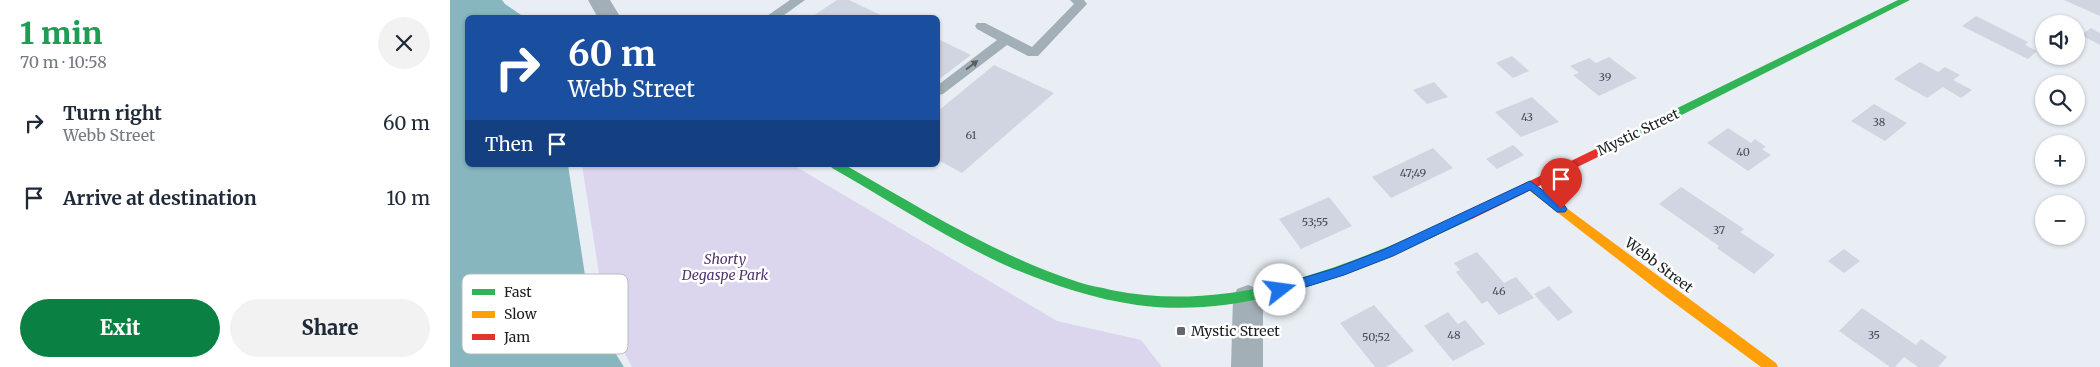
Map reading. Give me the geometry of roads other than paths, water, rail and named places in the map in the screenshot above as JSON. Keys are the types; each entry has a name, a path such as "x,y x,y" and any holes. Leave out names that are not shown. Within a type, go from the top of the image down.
{"street":[{"path":"599,0 608,15"},
{"name":"Mystic Street","path":"842,167 997,256 1045,278 1076,288 1139,301 1205,303 1248,298 1297,286 1389,252 1530,185 1905,0"},
{"name":"Webb Street","path":"1530,185 1771,367"},
{"path":"1247,367 1248,298"}],"lane":[{"path":"775,15 799,0"},
{"path":"981,26 1033,53 1081,4 1076,0"},
{"path":"940,89 1006,39"}],"water":[{"path":"450,0 502,0 521,15 465,15 465,167 568,167 585,274 462,274 462,354 616,354 624,367 450,367"}],"place":[{"name":"Mystic Street","path":"1181,331"}],"park label":[{"name":"Shorty Degaspe Park","path":"725,268"}]}
